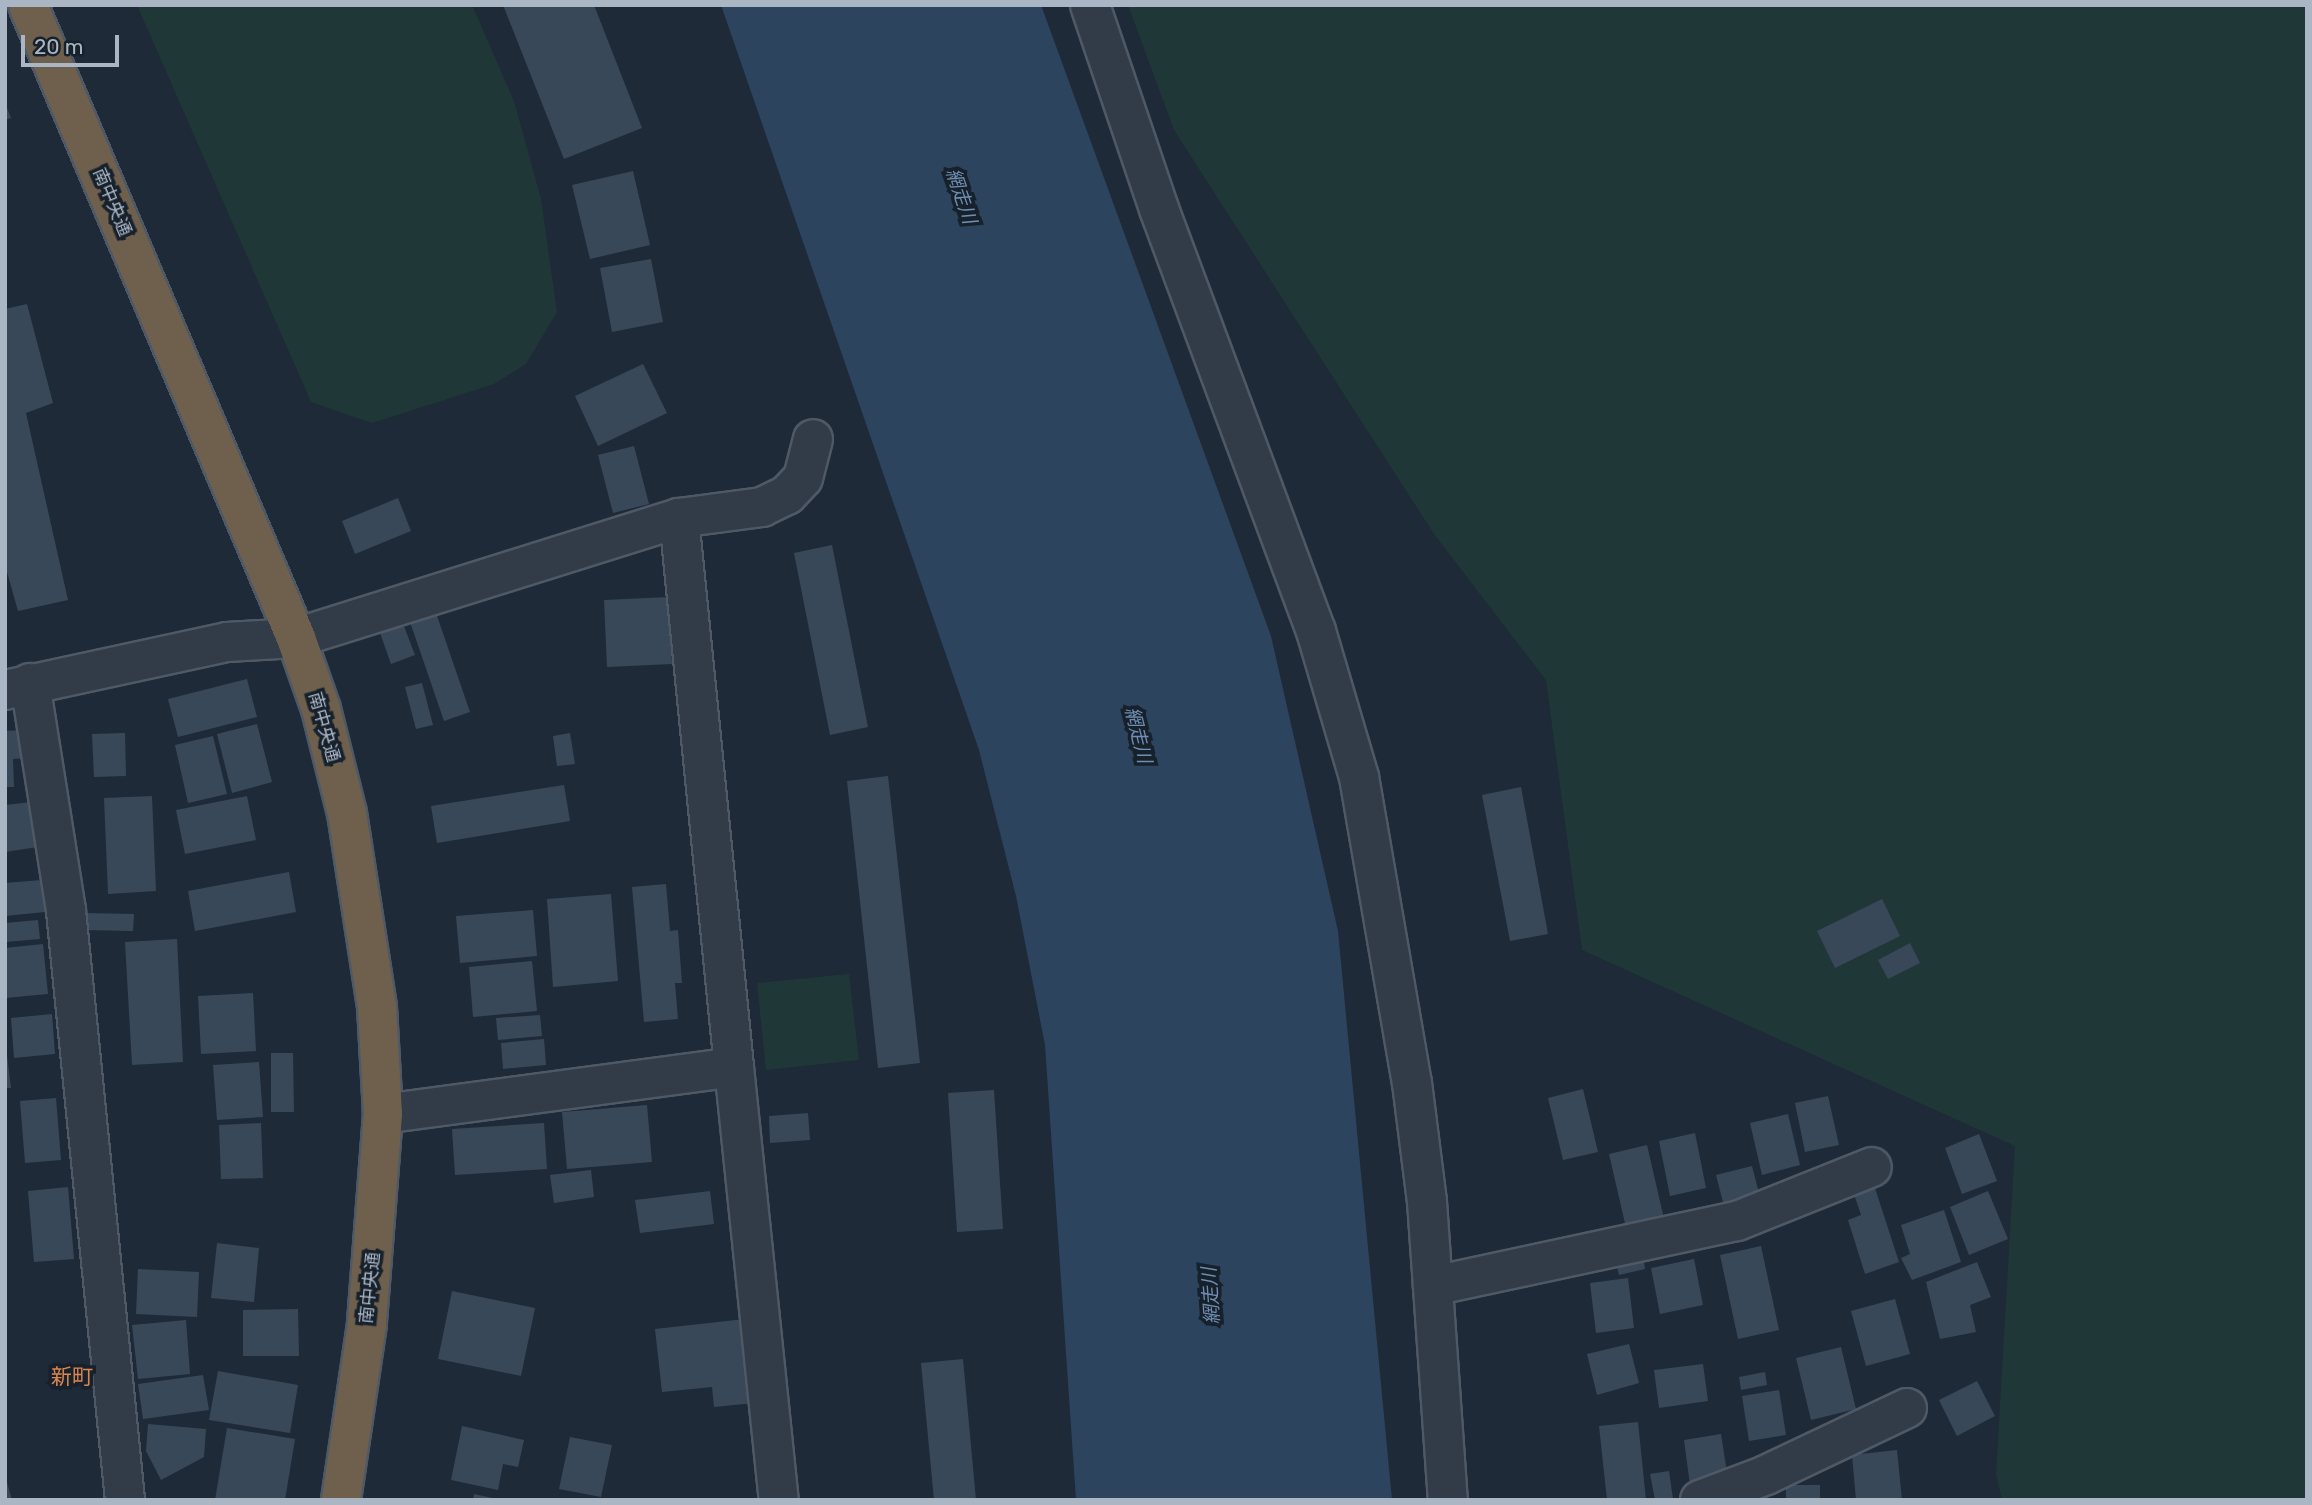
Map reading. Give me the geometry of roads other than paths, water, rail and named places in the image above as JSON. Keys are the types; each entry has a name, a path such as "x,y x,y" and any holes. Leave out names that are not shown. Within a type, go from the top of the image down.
{"highway":[{"name":"南中央通","path":"28,5 296,638 321,709 347,813 377,1007 383,1114 367,1324 341,1500"}],"street":[{"path":"1090,5 1164,221 1316,631 1359,777 1412,1083 1433,1286 1448,1500"},
{"path":"125,1500 66,911 18,686 227,642 296,638 679,518 762,507 786,495 803,478 813,439"},
{"path":"679,518 779,1500"},
{"path":"383,1114 734,1067"},
{"path":"1433,1286 1737,1221 1872,1167"},
{"path":"1700,1500 1766,1475 1907,1408"}],"water":[{"name":"網走川","path":"721,5 1041,5 1271,636 1338,931 1392,1500 1076,1500 1045,1045 1016,896 979,750"}],"district":[{"name":"新町","path":"72,1377"}]}
